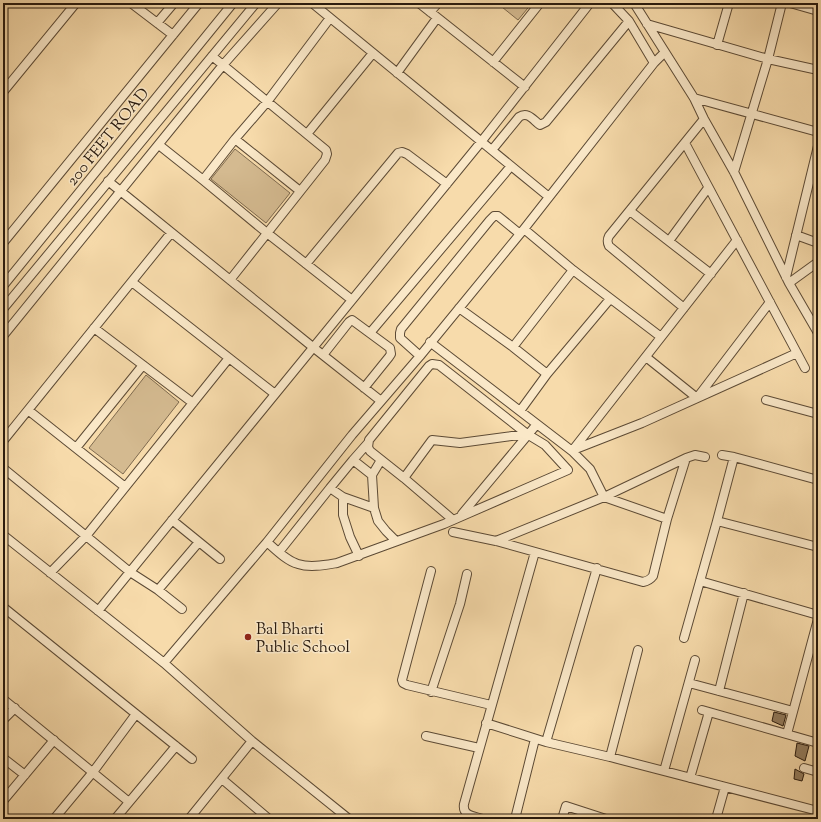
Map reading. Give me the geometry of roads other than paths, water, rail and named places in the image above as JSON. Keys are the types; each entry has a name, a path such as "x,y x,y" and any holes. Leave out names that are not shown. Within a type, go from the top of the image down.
{"street":[{"path":"3,92 76,3"},
{"path":"132,3 173,35"},
{"path":"157,23 174,3"},
{"name":"200 FEET ROAD","path":"3,286 233,3"},
{"path":"3,310 256,3"},
{"path":"3,336 223,65 278,3"},
{"path":"312,3 549,197"},
{"path":"419,3 524,87"},
{"path":"430,12 438,3"},
{"path":"493,62 540,3"},
{"path":"98,612 481,142 590,3"},
{"path":"612,3 629,21 654,63"},
{"path":"634,3 694,98 734,172 787,280 817,328"},
{"path":"717,45 729,3"},
{"path":"734,172 768,59 782,3"},
{"path":"790,3 818,11"},
{"path":"3,243 197,4"},
{"path":"203,180 235,139 267,102 330,18"},
{"path":"397,72 437,18"},
{"path":"492,150 522,115 529,116 540,125 546,122 629,21"},
{"path":"647,24 768,59 818,70"},
{"path":"164,663 267,542 381,401 522,232 654,63 665,52"},
{"path":"307,134 373,53"},
{"path":"212,56 326,150 327,154 326,160 230,280"},
{"path":"694,98 818,132"},
{"path":"684,308 607,243 609,236 704,119"},
{"path":"235,139 300,191"},
{"path":"685,143 805,368"},
{"path":"159,145 352,300"},
{"path":"787,280 796,235 818,146"},
{"path":"306,264 398,153 402,152 408,154 447,184"},
{"path":"370,333 511,166"},
{"path":"108,181 381,401"},
{"path":"669,241 708,188"},
{"path":"630,210 711,274"},
{"path":"420,356 400,338 401,329 494,216 498,216 522,232 661,337"},
{"path":"3,441 171,233"},
{"path":"796,235 818,243"},
{"path":"572,451 737,240"},
{"path":"787,280 818,262"},
{"path":"513,347 573,270"},
{"path":"132,282 275,394"},
{"path":"520,411 547,374 610,299"},
{"path":"697,398 770,302"},
{"path":"459,308 513,347 547,374"},
{"path":"323,355 349,322 354,321 390,348 391,354 364,388"},
{"path":"94,328 193,403"},
{"path":"430,342 572,451 590,469 604,497 667,519"},
{"path":"572,451 642,423 797,354"},
{"path":"646,357 697,398"},
{"path":"50,573 86,536 229,358"},
{"path":"267,542 279,552 298,564 323,566 336,563 359,556 444,524 568,470 545,446 527,434 439,365 432,364 279,552"},
{"path":"76,448 143,365"},
{"path":"766,400 818,414"},
{"path":"28,410 125,487"},
{"path":"460,516 527,434 537,424"},
{"path":"404,478 432,440 460,443 527,434"},
{"path":"368,443 370,450 452,520"},
{"path":"496,541 604,497 686,458 695,455 705,457"},
{"path":"722,455 818,480"},
{"path":"684,638 718,521 734,457"},
{"path":"453,532 496,541 643,582 651,580 667,519 686,458"},
{"path":"353,460 372,475"},
{"path":"381,460 372,475 374,508 378,521 396,541"},
{"path":"3,468 130,572 158,590 182,609"},
{"path":"330,488 343,497 374,508"},
{"path":"343,497 343,516 350,537 359,556"},
{"path":"172,520 220,559"},
{"path":"718,521 818,548"},
{"path":"3,535 164,663 252,741 349,819"},
{"path":"158,590 199,542"},
{"path":"484,819 468,815 463,809 535,552"},
{"path":"546,742 597,568"},
{"path":"431,571 402,680 403,683 431,692 491,705"},
{"path":"431,692 460,604 467,574"},
{"path":"700,581 818,615"},
{"path":"719,691 744,593"},
{"path":"3,607 192,759"},
{"path":"787,734 818,619"},
{"path":"610,757 638,650"},
{"path":"664,771 695,660"},
{"path":"689,683 793,711"},
{"path":"3,699 129,802"},
{"path":"3,720 15,708"},
{"path":"690,778 705,711 818,743"},
{"path":"54,819 93,772 136,714"},
{"path":"486,723 546,742 818,811"},
{"path":"426,736 479,748"},
{"path":"515,819 535,739"},
{"path":"3,802 54,740"},
{"path":"189,819 252,741"},
{"path":"115,819 176,746"},
{"path":"3,758 25,775"},
{"path":"804,768 818,772"},
{"path":"222,779 269,819"},
{"path":"716,819 725,787"},
{"path":"562,819 566,806 606,819"}],"place":[{"name":"Bal Bharti Public School","path":"248,637"}]}
